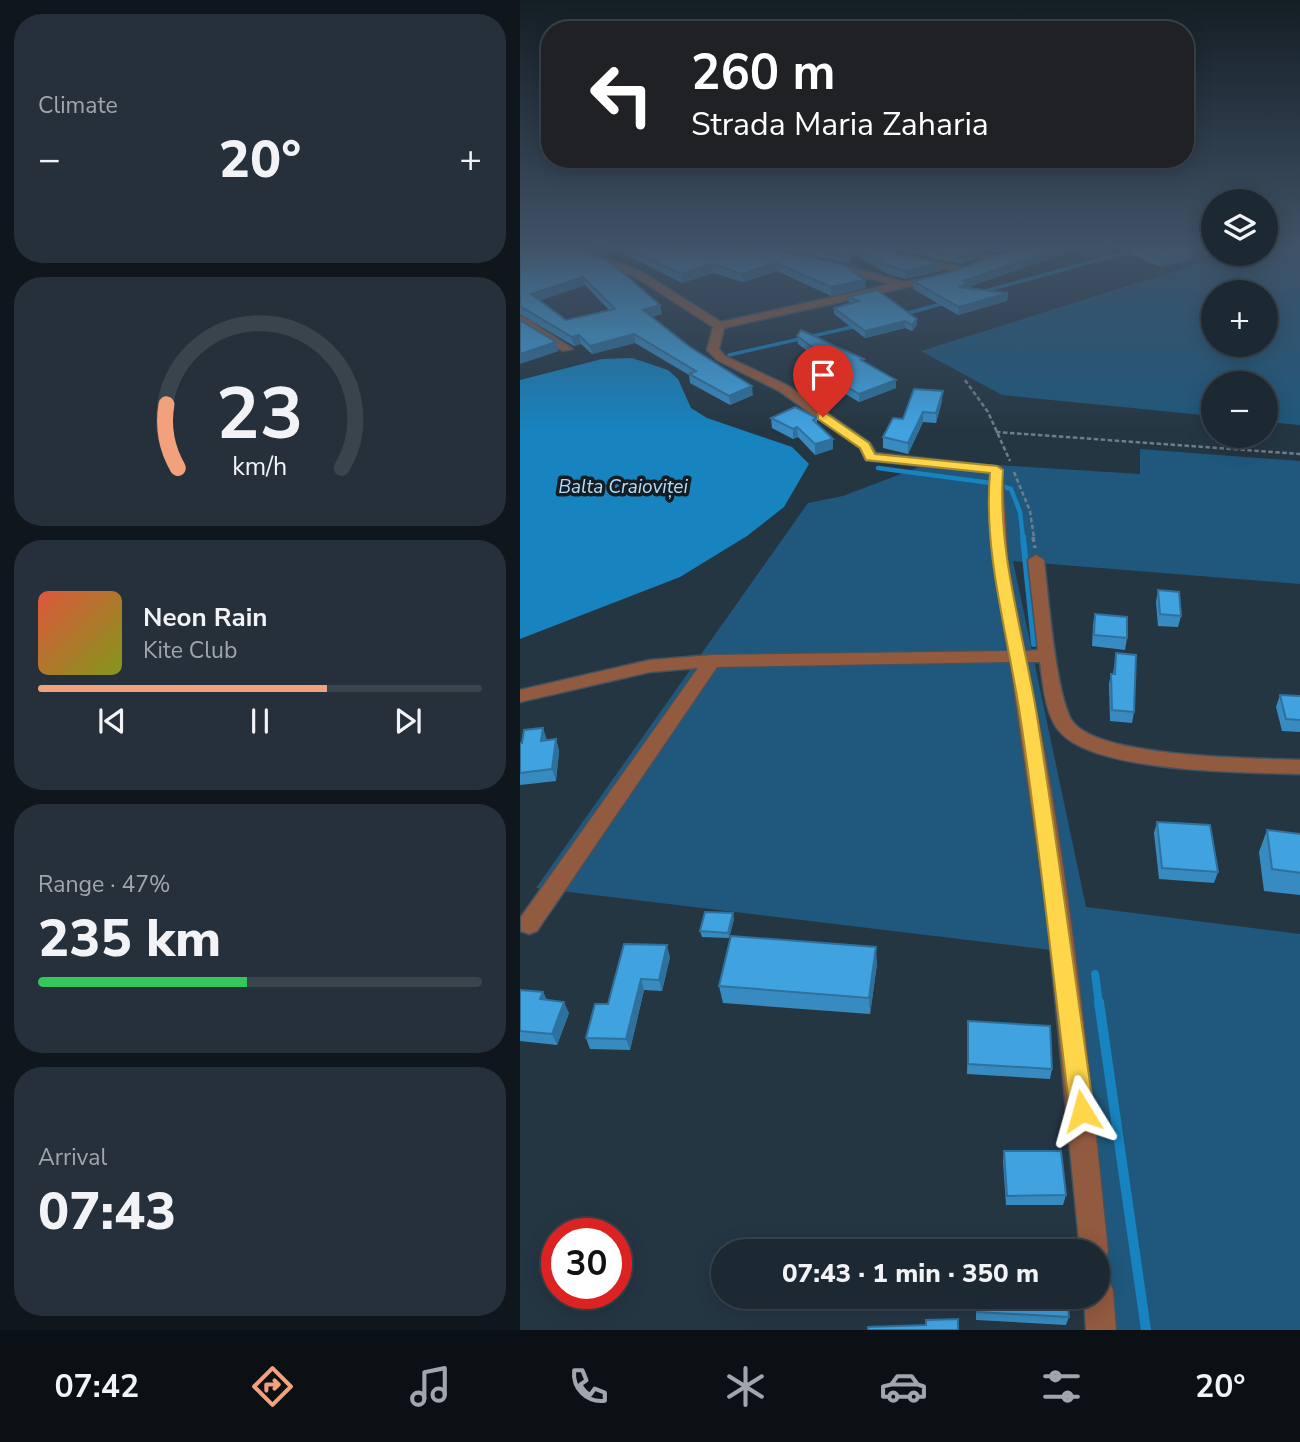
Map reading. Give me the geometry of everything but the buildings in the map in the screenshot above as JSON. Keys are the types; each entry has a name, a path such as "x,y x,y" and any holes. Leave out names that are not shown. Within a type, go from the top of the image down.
{"street":[{"path":"690,307 719,326 805,307"},
{"path":"520,319 567,349"},
{"path":"719,326 713,350 721,358 783,388 865,446 871,457 997,470 994,503 1016,655 1028,714 1082,1111 1093,1239"},
{"path":"1036,560 1048,656 1060,715 1067,729 1098,747 1150,757 1300,767"},
{"path":"520,696 650,666 712,661 1048,656"},
{"path":"529,924 712,661"},
{"path":"1028,714 1060,715"},
{"path":"1099,1309 1101,1330"}],"path":[{"path":"996,432 1300,454"}],"shaded area":[{"path":"1060,307 1201,307 1201,357 1278,357 1278,307 1300,307 1300,425 1278,423 1278,371 1201,371 1201,415 1002,395 921,351"},
{"path":"1140,449 1300,461 1300,584 1013,561 1086,907 1300,934 1300,1330 1094,1330 1092,1309 1110,1309 1110,1239 1084,1239 1051,950 536,888 808,503 843,496 935,461 1140,474"}],"water":[{"name":"Balta Craioviței","path":"632,358 668,370 678,379 691,408 707,418 792,447 809,464 784,507 747,536 680,577 520,639 520,380 602,359"}],"waterway":[{"path":"901,315 930,307"},
{"path":"729,355 857,326"},
{"path":"878,468 991,483 1011,489 1020,512 1023,538"},
{"path":"1023,537 1034,644"},
{"path":"1095,974 1099,1004"},
{"path":"1099,1002 1146,1330"}],"route":[{"path":"823,417 865,446 871,457 997,470 994,503 1005,592 1028,714 1082,1111"}]}
